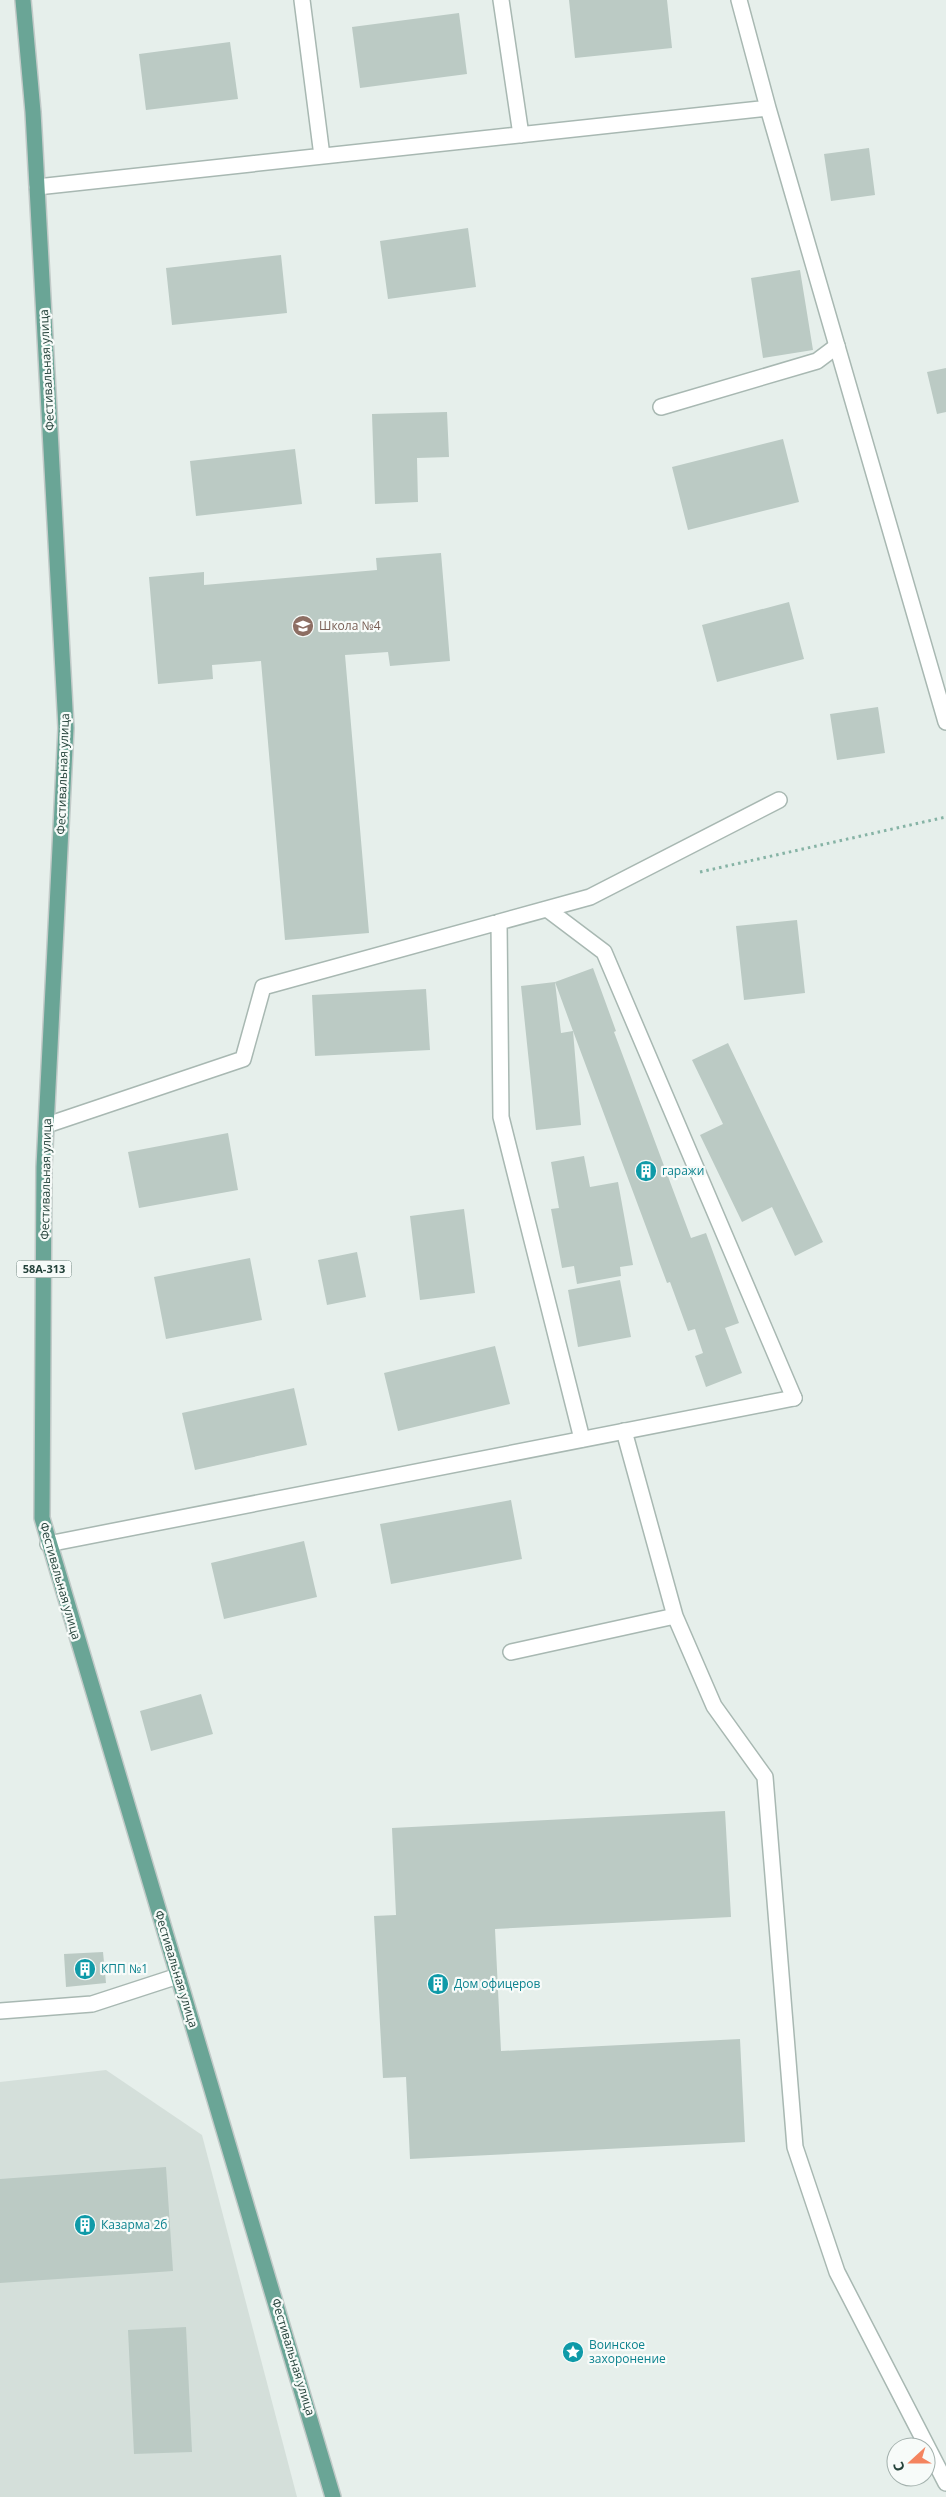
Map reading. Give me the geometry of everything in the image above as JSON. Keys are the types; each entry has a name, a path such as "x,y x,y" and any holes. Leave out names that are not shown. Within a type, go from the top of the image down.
{"main road":[{"name":"Фестивальная улица","path":"23,0 37,187 66,728 46,1125 42,1518 48,1544 333,2497"}],"street":[{"path":"302,0 322,156"},
{"path":"501,0 521,135"},
{"path":"739,0 768,108 946,722"},
{"path":"37,187 768,108"},
{"path":"661,407 817,361 837,346"},
{"path":"46,1125 243,1059 263,987 590,897 779,800"},
{"path":"48,1544 794,1398 604,952 547,908"},
{"path":"500,922 501,1117 582,1439"},
{"path":"624,1431 675,1616 714,1706 765,1777 795,2147 837,2272 946,2483"},
{"path":"511,1652 675,1616"},
{"path":"0,2011 92,2004 178,1976"}],"path":[{"path":"696,873 946,817"}],"shaded area":[{"path":"106,2070 202,2135 297,2497 0,2497 0,2082"}],"building":[{"path":"569,0 667,0 672,48 575,58"},
{"path":"459,13 467,74 360,88 352,27"},
{"path":"230,42 238,99 146,110 139,54"},
{"path":"869,148 875,195 831,201 824,154"},
{"path":"468,228 476,287 388,299 380,241"},
{"path":"281,255 287,313 172,325 166,268"},
{"path":"800,270 813,350 763,358 751,278"},
{"path":"946,368 946,412 937,414 927,372"},
{"path":"447,412 449,457 417,458 418,502 375,504 372,414"},
{"path":"783,439 799,502 688,530 672,467"},
{"path":"295,449 302,504 196,516 190,461"},
{"path":"441,553 450,661 390,666 388,652 345,655 369,933 285,940 261,661 212,665 213,679 158,684 149,577 204,572 204,585 377,570 376,558"},
{"path":"789,602 804,659 717,682 702,625"},
{"path":"878,707 885,753 837,760 830,714"},
{"path":"797,920 805,993 744,1000 736,926"},
{"name":"гаражи","path":"593,968 616,1031 614,1032 691,1238 706,1233 739,1323 725,1328 742,1373 706,1387 695,1356 703,1353 695,1329 688,1331 670,1282 667,1283 555,982"},
{"path":"555,982 561,1033 573,1031 581,1125 536,1130 521,986"},
{"path":"426,989 430,1050 315,1056 312,995"},
{"path":"728,1043 823,1242 795,1256 772,1207 742,1222 700,1135 723,1124 692,1060"},
{"path":"228,1133 238,1190 139,1208 128,1152"},
{"path":"584,1156 590,1187 618,1182 633,1265 620,1267 621,1276 577,1284 574,1266 562,1268 551,1209 559,1208 551,1162"},
{"path":"464,1209 475,1293 420,1300 410,1216"},
{"path":"357,1252 366,1297 327,1305 318,1260"},
{"path":"250,1258 262,1320 166,1339 154,1277"},
{"path":"620,1280 631,1337 578,1347 568,1290"},
{"path":"495,1346 510,1404 398,1431 384,1373"},
{"path":"294,1388 307,1445 195,1470 182,1413"},
{"path":"511,1500 522,1559 391,1584 380,1524"},
{"path":"304,1541 317,1597 224,1619 211,1563"},
{"path":"201,1694 213,1734 151,1751 140,1711"},
{"name":"Дом офицеров","path":"725,1811 731,1917 495,1929 501,2051 740,2039 745,2142 410,2159 406,2077 383,2078 374,1916 396,1915 392,1828"},
{"name":"КПП №1","path":"103,1952 106,1983 66,1987 64,1954"},
{"name":"Казарма 2б","path":"166,2167 173,2271 0,2283 0,2179"},
{"path":"186,2327 192,2452 134,2454 128,2330"}],"place":[{"name":"Школа №4","path":"303,626"},
{"name":"гаражи","path":"646,1171"},
{"name":"КПП №1","path":"85,1969"},
{"name":"Дом офицеров","path":"438,1984"},
{"name":"Казарма 2б","path":"85,2225"},
{"name":"Воинское захоронение","path":"573,2352"}]}
